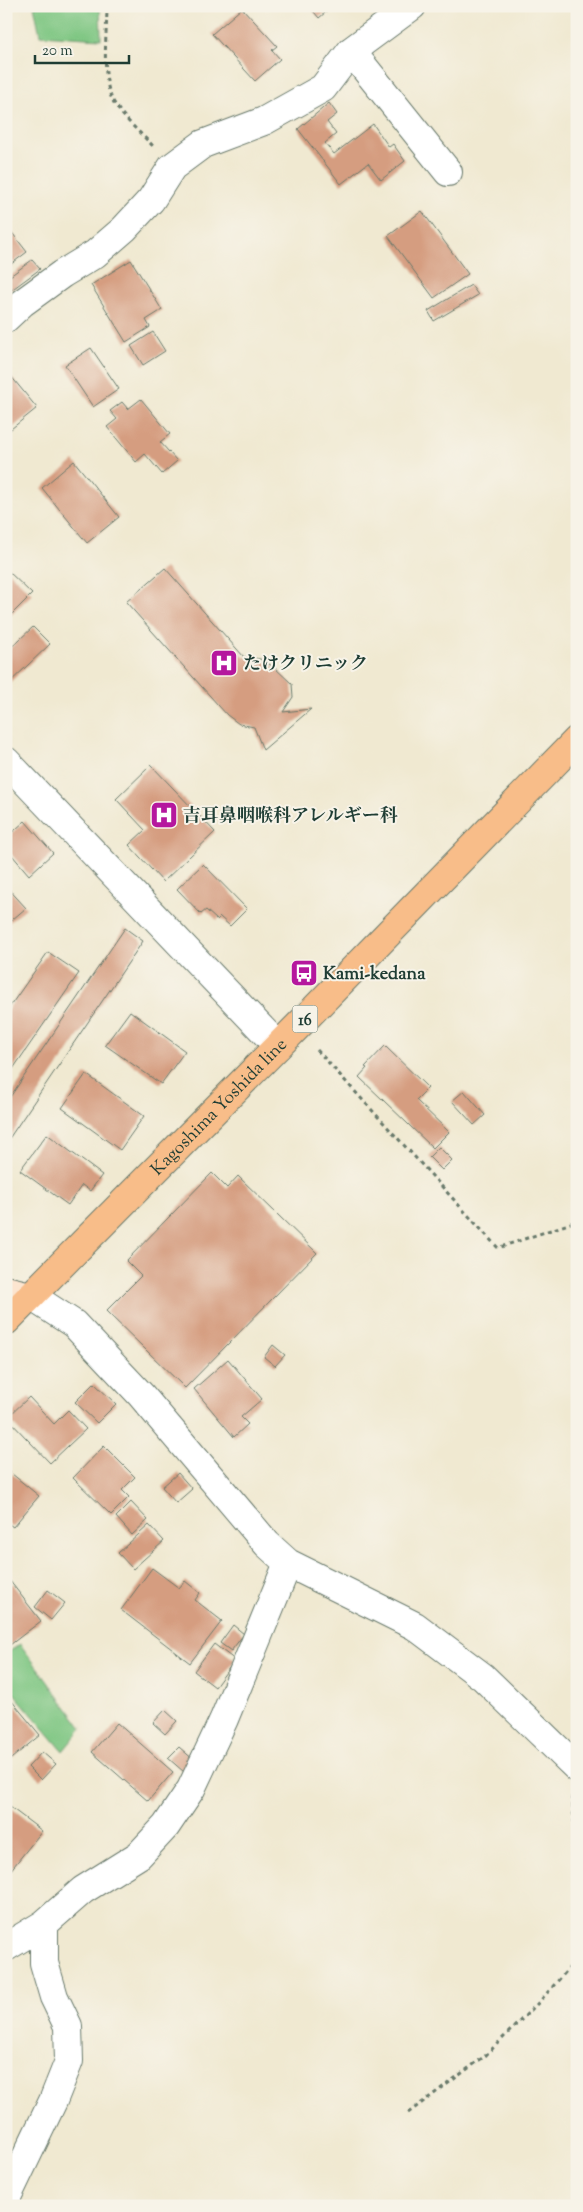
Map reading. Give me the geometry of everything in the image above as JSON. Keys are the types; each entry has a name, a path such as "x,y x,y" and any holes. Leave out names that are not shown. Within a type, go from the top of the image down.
{"main road":[{"name":"Kagoshima Yoshida line","path":"6,1320 18,1293 287,1037 577,740"}],"street":[{"path":"6,318 22,303 62,274 95,254 124,229 151,200 172,167 202,144 264,121 323,88 351,51 412,6"},
{"path":"351,51 448,172"},
{"path":"6,761 287,1037"},
{"path":"18,1293 74,1324 141,1395 267,1544 288,1563 415,1626 483,1677 573,1764"},
{"path":"6,1947 44,1924 83,1890 140,1855 166,1826 191,1789 224,1719 288,1563"},
{"path":"6,2199 53,2102 69,2061 68,2026 54,1997 44,1963 44,1924"}],"path":[{"path":"107,6 106,74 112,98 122,112 172,167"},
{"path":"287,1037 498,1248 577,1221"},
{"path":"573,1764 577,1862"},
{"path":"408,2113 485,2056 539,2002 577,1959"}],"green space":[{"path":"34,6 100,6 101,39 40,35"},
{"path":"20,1644 82,1728 63,1751 6,1684 6,1654"}],"building":[{"path":"309,6 333,6 319,18"},
{"path":"242,8 277,46 272,50 280,59 255,81 212,34"},
{"path":"329,103 337,114 327,122 336,134 325,143 334,154 373,124 389,147 393,144 405,161 381,180 368,163 341,184 298,129"},
{"path":"422,211 468,274 434,298 388,236"},
{"path":"6,225 27,252 6,268"},
{"path":"32,260 40,269 10,291 6,286 6,279"},
{"path":"131,260 162,310 146,320 150,327 126,342 91,285"},
{"path":"471,285 478,295 434,321 428,311"},
{"path":"153,332 165,351 143,365 131,346"},
{"path":"91,348 119,389 93,407 65,365"},
{"path":"10,375 37,408 6,433 6,378"},
{"path":"141,399 170,434 160,442 177,461 162,474 145,454 136,462 107,427 117,419 110,411 122,402 128,409"},
{"path":"74,461 119,517 87,543 42,488"},
{"name":"たけクリニック","path":"165,568 244,657 260,659 274,667 292,684 293,697 283,712 311,709 263,750 254,727 239,724 227,715 126,602"},
{"path":"6,569 32,594 6,620"},
{"path":"33,627 50,644 6,686 6,652"},
{"name":"吉耳鼻咽喉科アレルギー科","path":"151,765 215,832 163,882 129,845 145,830 116,799"},
{"path":"25,821 53,853 29,875 6,848 6,838"},
{"path":"203,864 247,909 230,926 220,917 217,920 206,910 201,914 177,889"},
{"path":"6,886 26,908 6,925"},
{"path":"125,928 143,941 8,1140 6,1139 6,1103"},
{"path":"48,952 79,973 6,1079 6,1012"},
{"path":"130,1011 185,1051 161,1084 105,1045"},
{"path":"385,1046 428,1088 416,1100 449,1132 433,1148 359,1077 367,1068 365,1067"},
{"path":"86,1074 144,1116 120,1150 62,1108"},
{"path":"464,1091 485,1115 474,1125 452,1101"},
{"path":"47,1134 102,1175 90,1191 82,1185 68,1205 20,1170"},
{"path":"439,1147 452,1160 442,1170 429,1157"},
{"path":"212,1173 227,1188 238,1176 317,1253 185,1388 106,1311 141,1276 126,1261"},
{"path":"273,1345 285,1355 275,1366 264,1357"},
{"path":"228,1359 262,1399 241,1417 248,1424 234,1437 194,1389"},
{"path":"94,1383 116,1404 97,1423 75,1402"},
{"path":"29,1397 54,1424 68,1410 86,1429 50,1463 7,1418"},
{"path":"104,1446 135,1477 122,1490 129,1497 111,1515 73,1478"},
{"path":"6,1469 39,1496 13,1527 6,1522"},
{"path":"178,1473 192,1489 176,1503 162,1487"},
{"path":"131,1502 148,1520 132,1535 116,1517"},
{"path":"149,1525 164,1541 133,1569 118,1553"},
{"path":"152,1568 179,1588 185,1581 200,1593 195,1600 222,1621 190,1663 121,1610"},
{"path":"6,1576 41,1621 6,1648"},
{"path":"48,1590 65,1603 51,1620 35,1607"},
{"path":"233,1625 244,1634 231,1651 220,1643"},
{"path":"214,1644 235,1660 215,1687 194,1671"},
{"path":"6,1694 40,1735 6,1763"},
{"path":"165,1710 177,1721 165,1734 153,1723"},
{"path":"117,1723 173,1772 148,1801 92,1752"},
{"path":"179,1747 195,1761 184,1772 168,1758"},
{"path":"42,1752 56,1764 41,1780 28,1767"},
{"path":"6,1804 42,1831 10,1871 6,1868"}],"place":[{"name":"たけクリニック","path":"224,663"},
{"name":"吉耳鼻咽喉科アレルギー科","path":"164,815"},
{"name":"Kami-kedana","path":"304,973"}]}
